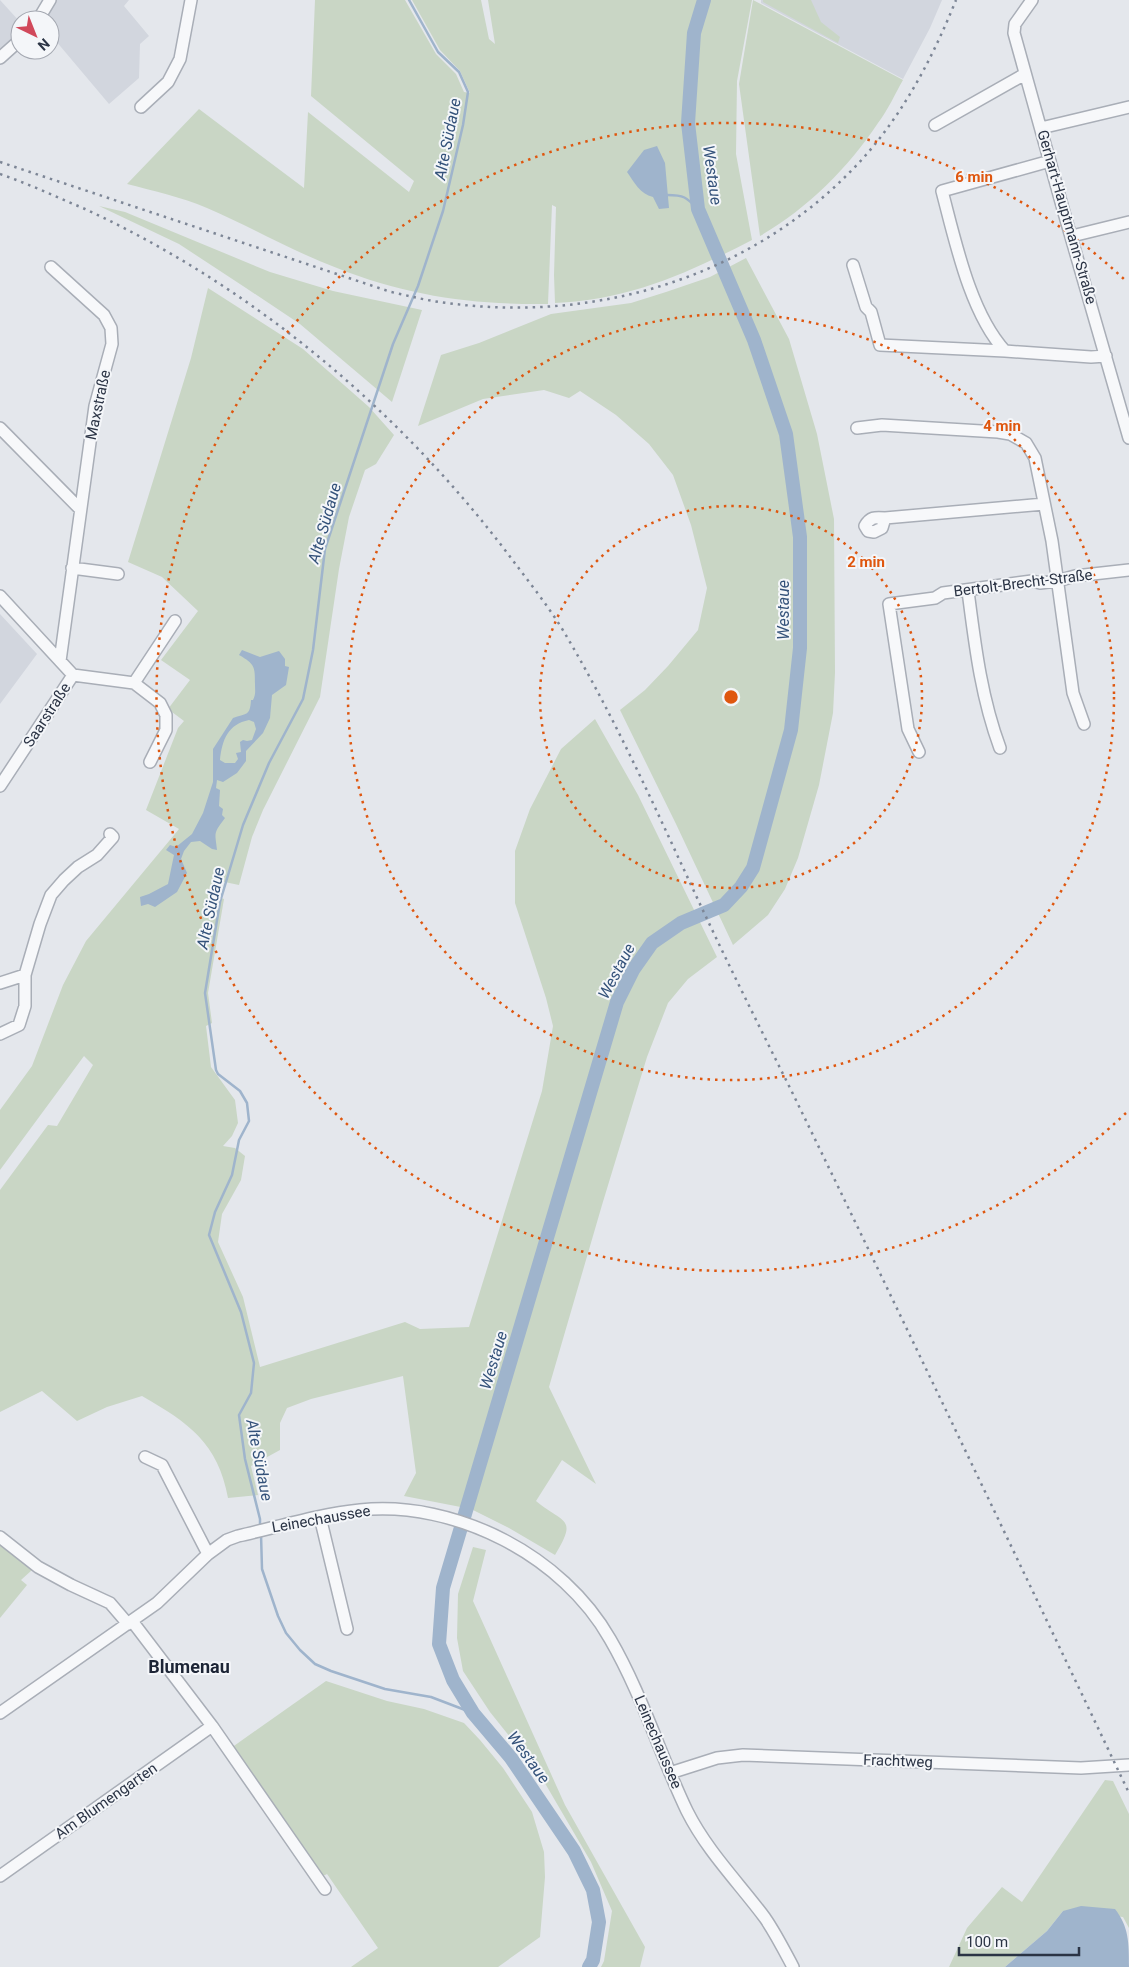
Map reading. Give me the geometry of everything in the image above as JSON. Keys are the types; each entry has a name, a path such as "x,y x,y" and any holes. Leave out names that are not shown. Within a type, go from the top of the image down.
{"street":[{"path":"141,107 168,82 180,59 191,0"},
{"name":"Gerhart-Hauptmann-Straße","path":"1032,0 1015,24 1014,33 1129,438"},
{"path":"0,58 10,49"},
{"path":"935,125 1025,74"},
{"path":"1041,128 1129,107"},
{"path":"1004,351 998,345 982,314 966,277 942,191 1050,160"},
{"path":"1072,236 1129,222"},
{"path":"853,265 866,307 871,312 880,345 1004,351 1091,358 1106,356"},
{"name":"Maxstraße","path":"51,267 104,315 111,328 112,344 95,406 60,661"},
{"path":"857,428 882,425 998,432 1010,434 1026,442 1035,458 1052,542 1073,693 1084,724"},
{"path":"0,428 80,509"},
{"path":"885,518 1044,504"},
{"path":"72,568 118,574"},
{"name":"Bertolt-Brecht-Straße","path":"920,752 908,730 889,604 935,598 943,593 1032,581 1040,583 1057,581 1075,576 1129,570"},
{"path":"968,591 983,694 1000,748"},
{"path":"0,596 73,675"},
{"path":"150,762 166,730 166,716 160,703 134,683 175,621"},
{"name":"Saarstraße","path":"0,786 73,675 134,683"},
{"path":"0,1034 19,1025 25,1006 26,975 40,924 51,895 78,868 97,855 113,837 110,834"},
{"path":"0,983 26,975"},
{"path":"145,1457 162,1466 208,1554"},
{"name":"Leinechaussee","path":"0,1713 157,1603 208,1554 227,1540 320,1517 360,1510 383,1509 438,1516 489,1532 522,1549 551,1570 594,1615 622,1662 642,1703 688,1813 706,1843 766,1920 793,1967"},
{"path":"320,1517 347,1629"},
{"path":"0,1538 38,1567 110,1603 130,1623 212,1726 325,1889"},
{"name":"Am Blumengarten","path":"0,1876 212,1726"},
{"name":"Frachtweg","path":"670,1773 717,1758 743,1755 1081,1768 1129,1765"}],"shaded area":[{"path":"0,0 10,11 10,44 0,53"},
{"path":"57,0 129,0 124,6 149,36 140,44 139,78 109,104 60,46 60,10 51,10"},
{"path":"761,0 942,0 930,28 903,79 761,3"},
{"path":"0,614 37,654 0,704"}],"green space":[{"path":"315,0 405,0 436,54 456,74 464,92 470,93 460,71 440,50 412,0 481,0 489,39 495,44 488,0 752,0 737,81 736,154 752,240 681,274 657,283 608,297 555,303 556,207 552,205 548,304 494,303 441,297 389,286 363,278 304,254 197,204 127,184 199,109 304,188 308,112 409,192 414,181 311,96"},
{"path":"753,0 903,80 882,118 854,156 810,200 760,236 739,84"},
{"path":"763,0 811,0 821,22 840,37 838,43 763,2"},
{"path":"99,206 125,212 270,272 333,291 422,310 392,402 300,324 179,244"},
{"path":"746,258 789,339 817,434 834,519 835,673 833,713 819,785 798,858 785,889 768,915 733,945 620,710 645,690 698,630 707,588 691,525 673,475 649,444 616,415 580,391 569,398 544,390 483,399 418,426 441,355 479,343 551,314 631,303 666,292 710,277"},
{"path":"208,288 303,349 369,407 394,435 376,464 365,470 349,517 339,569 320,697 263,810 252,837 239,885 215,880 207,893 224,899 208,993 212,1023 206,1026 211,1067 235,1100 238,1123 232,1136 223,1146 235,1148 245,1156 241,1180 222,1214 218,1242 243,1297 260,1367 405,1322 420,1329 469,1327 542,1091 553,1026 546,998 515,903 515,851 530,809 561,749 595,719 638,795 717,957 688,979 668,1003 647,1057 549,1387 596,1484 562,1460 536,1501 565,1522 566,1534 555,1555 509,1528 471,1509 404,1496 416,1473 403,1376 311,1399 287,1408 280,1423 280,1450 251,1466 258,1495 228,1498 217,1463 199,1436 174,1416 142,1396 107,1407 77,1421 42,1391 0,1412 0,1190 48,1125 57,1126 93,1065 84,1056 0,1170 0,1110 32,1066 63,985 86,941 179,829 146,810 178,728 184,721 168,709 190,680 161,660 198,611 162,577 128,562 191,358"},
{"path":"0,1545 32,1570 21,1580 27,1585 0,1618"},
{"path":"473,1547 486,1550 473,1601 565,1805 645,1947 640,1967 601,1967 604,1961 612,1911 591,1862 539,1773 490,1712 463,1671 457,1638 458,1594"},
{"path":"326,1681 387,1701 424,1709 464,1723 503,1768 532,1812 544,1852 545,1877 540,1937 498,1967 351,1967 378,1948 327,1874 321,1877 231,1748"},
{"path":"1105,1780 1113,1781 1129,1814 1129,1928 1123,1917 1063,1911 1047,1931 1005,1967 949,1967 967,1928 1002,1887 1022,1902"}],"water":[{"path":"657,146 665,163 669,208 659,209 653,197 641,190 627,172 644,150"},
{"path":"242,650 260,657 279,651 285,659 285,666 289,667 286,685 272,695 270,718 263,733 246,751 246,761 237,773 223,782 217,780 216,788 220,790 219,806 223,809 222,815 225,818 216,833 217,850 200,841 191,842 181,859 187,873 177,892 155,907 148,904 141,906 140,897 168,884 174,855 166,850 170,845 176,847 192,834 203,813 213,782 213,749 233,718 247,714 250,709 251,700 253,700 255,694 254,670 248,661 239,655","holes":["249,720 254,722 256,729 252,740 240,742 241,752 236,753 238,759 235,763 225,763 220,760 222,746 231,729 242,722"]},
{"path":"1081,1906 1115,1909 1126,1929 1129,1967 1005,1967 1047,1931 1063,1911"}],"waterway":[{"name":"Alte Südaue","path":"260,1528 260,1519 245,1459 239,1415 251,1393 254,1363 241,1312 209,1235 215,1212 232,1175 239,1140 249,1121 247,1103 240,1091 218,1074 216,1070 205,993 220,902 243,825 269,763 303,699 313,650 325,549 393,344 418,286 443,211 463,125 468,92 459,72 438,52 409,0"},
{"name":"Westaue","path":"589,1967 593,1960 599,1922 593,1890 574,1851 511,1758 473,1713 453,1680 439,1644 443,1588 617,1002 633,970 652,943 681,923 724,905 741,887 753,868 791,730 800,648 800,537 786,434 754,340 698,209 688,123 694,33 704,0"},
{"path":"667,195 684,198 698,209"},
{"name":"Alte Südaue","path":"261,1534 262,1569 278,1616 286,1633 315,1664 385,1689 431,1697 473,1713"}],"railway":[{"path":"0,162 391,292 412,297 447,303 503,307 558,306 612,298 666,284 717,265 765,239 811,208 852,170 885,132 912,90 936,46 956,0"},
{"path":"0,174 85,209 147,240 208,276 266,316 321,359 374,405 424,455 471,507 548,608 585,669 636,768 1129,1793"}],"district":[{"name":"Blumenau","path":"189,1667"}]}
